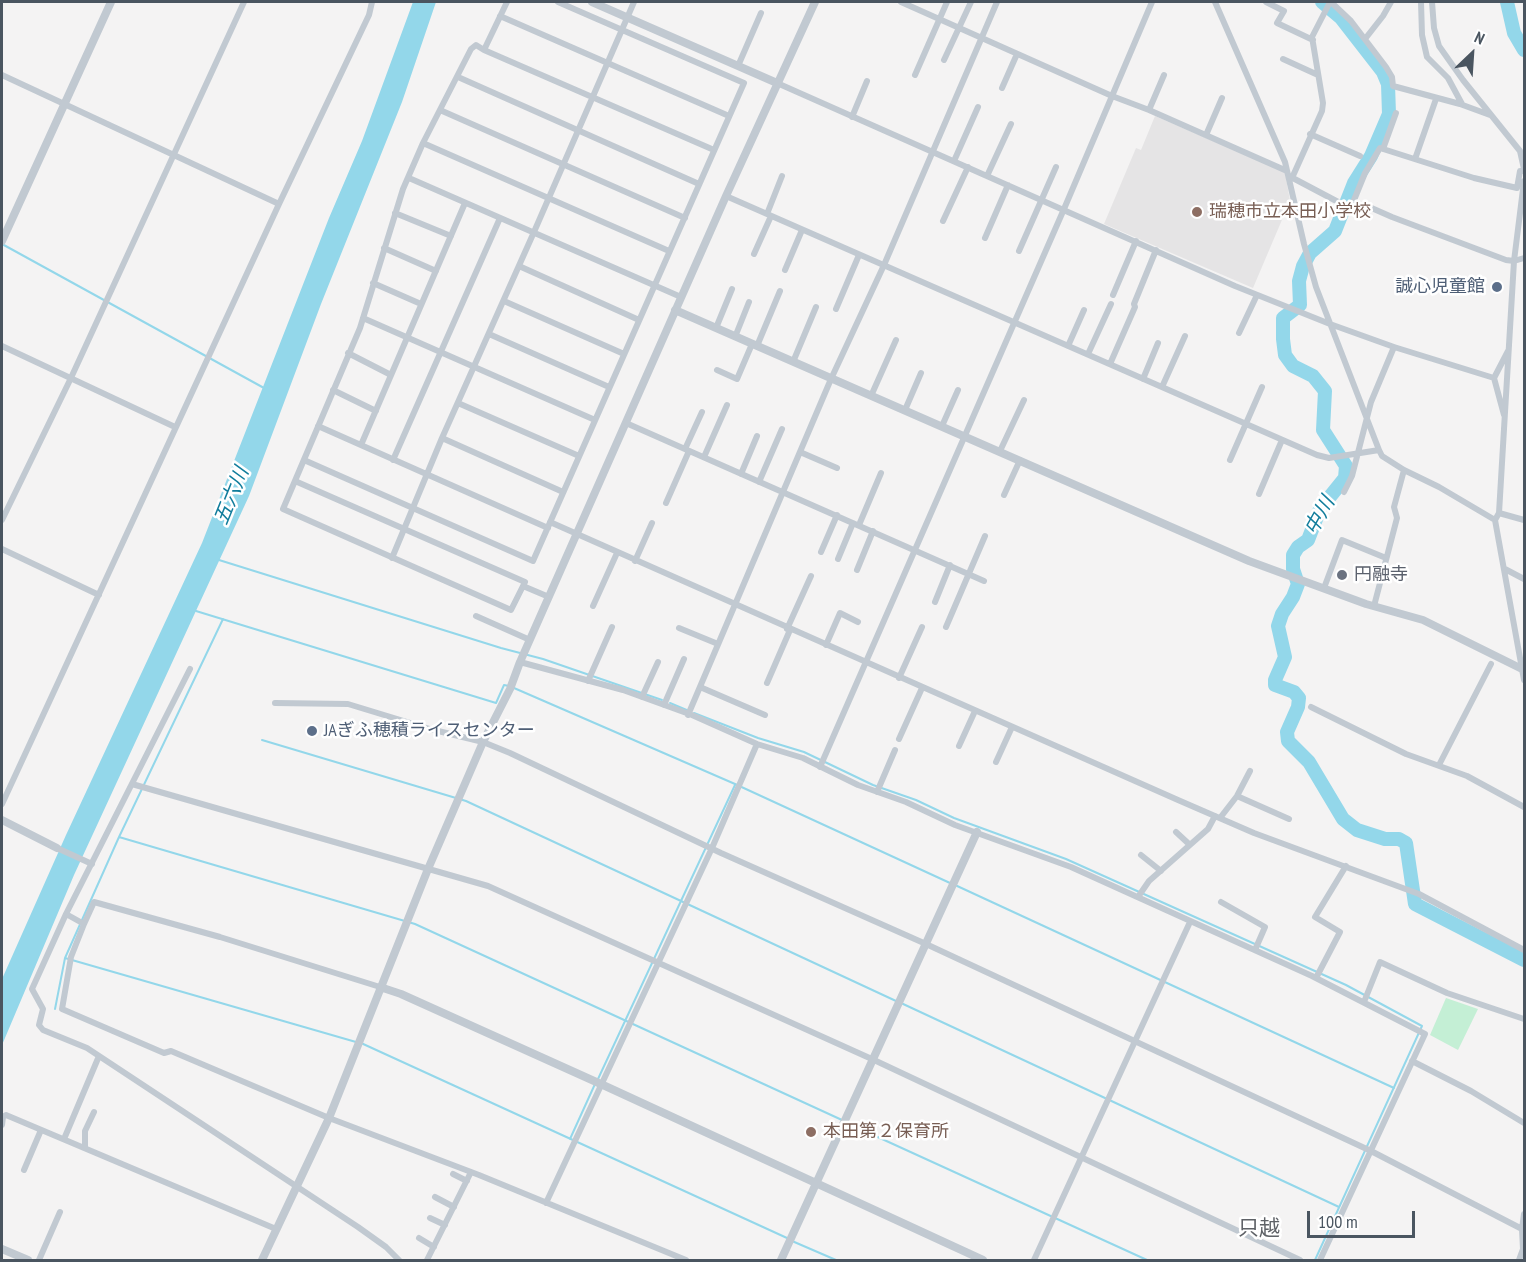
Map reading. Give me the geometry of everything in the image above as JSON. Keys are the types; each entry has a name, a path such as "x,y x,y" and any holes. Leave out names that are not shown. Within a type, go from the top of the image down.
{"street":[{"path":"2,242 111,2"},
{"path":"2,520 70,380 244,2"},
{"path":"2,804 175,427 369,15 372,2"},
{"path":"484,50 507,2"},
{"path":"304,460 533,561 744,83 558,2"},
{"path":"592,2 1257,295 1394,347 1494,378"},
{"path":"392,558 442,438 634,2"},
{"path":"262,1260 329,1118 428,869 483,742 510,689 675,310 815,2"},
{"path":"901,2 909,3 1017,54 1206,135 1289,175 1342,204 1367,206 1392,218 1506,260 1514,261 1524,258"},
{"path":"915,75 947,2"},
{"path":"944,60 971,2"},
{"path":"688,714 831,379 884,265 997,2"},
{"path":"820,767 1152,2"},
{"path":"1208,2 1217,3 1272,130 1289,175 1304,244 1330,324 1382,456 1495,520"},
{"path":"1266,2 1284,11 1278,23 1313,40"},
{"path":"1289,175 1322,111 1323,103 1312,37 1330,2 1351,21 1365,39 1392,77 1393,86 1491,115"},
{"path":"1365,39 1391,2"},
{"path":"1421,2 1422,35 1427,57 1448,78 1462,105"},
{"path":"1352,205 1365,173 1380,147 1474,178 1516,188 1520,171 1524,170 1520,151 1439,46 1434,28 1432,2"},
{"path":"738,66 761,13"},
{"path":"500,16 729,116"},
{"path":"295,481 525,582 511,610 283,509 363,318 403,189 423,143 471,49 476,45 714,150"},
{"path":"1002,88 1017,54"},
{"path":"1283,59 1318,75"},
{"path":"2,75 279,204"},
{"path":"1149,110 1164,75"},
{"path":"458,77 699,184"},
{"path":"852,117 867,81"},
{"path":"1206,135 1222,98"},
{"path":"1415,159 1436,99"},
{"path":"954,161 978,107"},
{"path":"440,110 685,218"},
{"path":"1383,149 1396,113"},
{"path":"987,176 1011,124"},
{"path":"1310,134 1360,156"},
{"path":"423,143 669,251"},
{"path":"1019,251 1056,166"},
{"path":"943,221 968,167"},
{"path":"754,254 783,176"},
{"path":"409,178 681,297"},
{"path":"1524,181 1514,261 1499,513 1495,520 1524,680"},
{"path":"985,238 1008,185"},
{"path":"726,196 1322,457 1379,450"},
{"path":"361,445 465,203"},
{"path":"395,213 451,236"},
{"path":"393,460 500,218"},
{"path":"785,270 802,230"},
{"path":"1113,296 1136,241"},
{"path":"384,248 436,271"},
{"path":"1110,364 1135,307 1134,304 1156,250"},
{"path":"836,309 860,255"},
{"path":"519,267 639,320"},
{"path":"374,283 421,304"},
{"path":"716,328 732,289"},
{"path":"717,370 737,379 780,291"},
{"path":"1239,333 1257,295"},
{"path":"504,301 624,354"},
{"path":"735,337 749,302"},
{"path":"1088,354 1111,304"},
{"path":"793,362 816,307"},
{"path":"675,310 1249,561 1374,606 1423,620 1523,669"},
{"path":"1068,346 1084,310"},
{"path":"363,318 595,420"},
{"path":"489,334 609,387"},
{"path":"1162,387 1185,336"},
{"path":"871,396 896,340"},
{"path":"1143,379 1158,343"},
{"path":"2,346 70,380 175,427"},
{"path":"1344,492 1352,476 1356,453 1368,420 1371,402 1394,347"},
{"path":"1505,419 1494,378 1508,351"},
{"path":"348,353 392,375"},
{"path":"905,410 921,373"},
{"path":"1230,460 1262,387"},
{"path":"333,390 376,411"},
{"path":"942,426 958,390"},
{"path":"1000,451 1024,400"},
{"path":"458,403 579,456"},
{"path":"704,458 727,405"},
{"path":"666,503 702,412"},
{"path":"626,423 984,581"},
{"path":"318,426 427,475 576,535 1217,817 1419,894 1524,950"},
{"path":"759,482 782,429"},
{"path":"741,474 757,436"},
{"path":"442,438 563,492"},
{"path":"1259,494 1282,440"},
{"path":"800,452 837,468"},
{"path":"1004,495 1020,460"},
{"path":"1374,606 1397,518 1394,507 1404,470"},
{"path":"838,558 881,473"},
{"path":"1499,513 1524,520"},
{"path":"820,552 837,516"},
{"path":"635,561 652,523"},
{"path":"857,570 873,531"},
{"path":"945,627 985,536"},
{"path":"1324,588 1342,540 1386,558"},
{"path":"2,549 99,595"},
{"path":"593,606 617,553"},
{"path":"935,602 950,565"},
{"path":"1505,569 1524,579"},
{"path":"767,683 811,576"},
{"path":"523,586 549,597"},
{"path":"826,645 840,613 858,622"},
{"path":"476,616 530,640"},
{"path":"588,681 612,627"},
{"path":"899,678 922,627"},
{"path":"679,628 718,644"},
{"path":"664,705 684,659"},
{"path":"520,662 664,705 758,744 803,758 858,785 906,802 955,825 1140,894 1190,922 1317,978 1425,1034 1320,1260"},
{"path":"642,697 658,662"},
{"path":"1439,765 1491,664"},
{"path":"190,669 90,862 32,989 44,1009 39,1025 43,1030 87,1048 386,1247 399,1260"},
{"path":"700,687 765,715"},
{"path":"899,739 922,688"},
{"path":"275,703 348,704 430,729 483,742 520,757 712,848 927,944 1371,1151 1522,1229"},
{"path":"1311,707 1404,753 1467,776 1524,807"},
{"path":"959,746 975,711"},
{"path":"996,762 1012,727"},
{"path":"546,1203 603,1085 758,744"},
{"path":"877,792 895,750"},
{"path":"1140,894 1161,871 1208,828 1237,796 1250,771"},
{"path":"132,784 489,886 874,1060 1300,1260"},
{"path":"1237,796 1289,819"},
{"path":"2,820 90,862"},
{"path":"781,1260 977,832"},
{"path":"1176,832 1190,844"},
{"path":"1141,855 1161,871"},
{"path":"1317,978 1340,932 1315,917 1346,866"},
{"path":"682,1260 471,1172 329,1118 171,1051 164,1053 62,1009 71,960 94,902 220,937 401,994 983,1260"},
{"path":"1221,902 1265,927 1255,950"},
{"path":"66,914 84,924"},
{"path":"1034,1260 1190,922"},
{"path":"1364,1002 1380,962 1447,993 1524,1019"},
{"path":"64,1139 99,1056"},
{"path":"1412,1061 1524,1123"},
{"path":"86,1148 85,1131 94,1112"},
{"path":"2,1125 3,1117 6,1115 276,1229"},
{"path":"24,1170 41,1130"},
{"path":"427,1260 471,1172"},
{"path":"453,1174 467,1181"},
{"path":"435,1197 454,1207"},
{"path":"39,1260 60,1212"},
{"path":"1519,1260 1524,1249 1522,1229 1524,1214"},
{"path":"430,1218 445,1225"},
{"path":"419,1238 434,1247"},
{"path":"2,1249 28,1260"}],"shaded area":[{"name":"瑞穂市立本田小学校","path":"1155,116 1285,172 1290,201 1253,288 1104,224 1136,148 1141,150"}],"green space":[{"path":"1446,998 1478,1009 1458,1050 1430,1035"}],"water":[{"name":"五六川","path":"413,2 436,2 402,102 321,304 249,496 74,875 2,1045 2,979 66,835 202,543 329,218 362,141"}],"waterway":[{"name":"中川","path":"1322,2 1341,18 1383,72 1388,84 1389,114 1371,156 1354,183 1335,231 1310,253 1303,266 1299,281 1300,305 1283,318 1285,355 1293,366 1313,376 1325,391 1323,430 1346,466 1345,478 1320,509 1308,540 1298,547 1293,555 1293,569 1298,584 1278,626 1285,657 1275,685 1294,692 1299,698 1298,707 1287,732 1288,741 1309,762 1343,819 1357,830 1385,839 1399,839 1406,843 1415,904 1524,960"},
{"path":"1507,2 1514,33 1524,50"},
{"path":"2,244 264,388"},
{"path":"219,560 543,659 662,700"},
{"path":"196,611 496,703 504,685 509,686"},
{"path":"55,1009 65,958 119,837 223,619"},
{"path":"514,688 735,784 950,883"},
{"path":"670,703 689,711"},
{"path":"694,713 758,738 804,752 873,785 916,800 954,818 1066,859 1346,985 1422,1026 1315,1260"},
{"path":"262,740 466,801 896,1001"},
{"path":"598,1079 735,785"},
{"path":"119,837 415,924 842,1120"},
{"path":"955,885 1394,1088"},
{"path":"65,958 356,1042"},
{"path":"901,1003 1339,1207"},
{"path":"361,1043 787,1238"},
{"path":"570,1139 595,1084"},
{"path":"847,1123 1147,1260"},
{"path":"792,1241 836,1260"}],"place":[{"name":"瑞穂市立本田小学校","path":"1197,212"},
{"name":"誠心児童館","path":"1497,287"},
{"name":"円融寺","path":"1342,575"},
{"name":"JAぎふ穂積ライスセンター","path":"312,731"},
{"name":"本田第２保育所","path":"811,1132"}],"district":[{"name":"只越","path":"1259,1229"}]}
